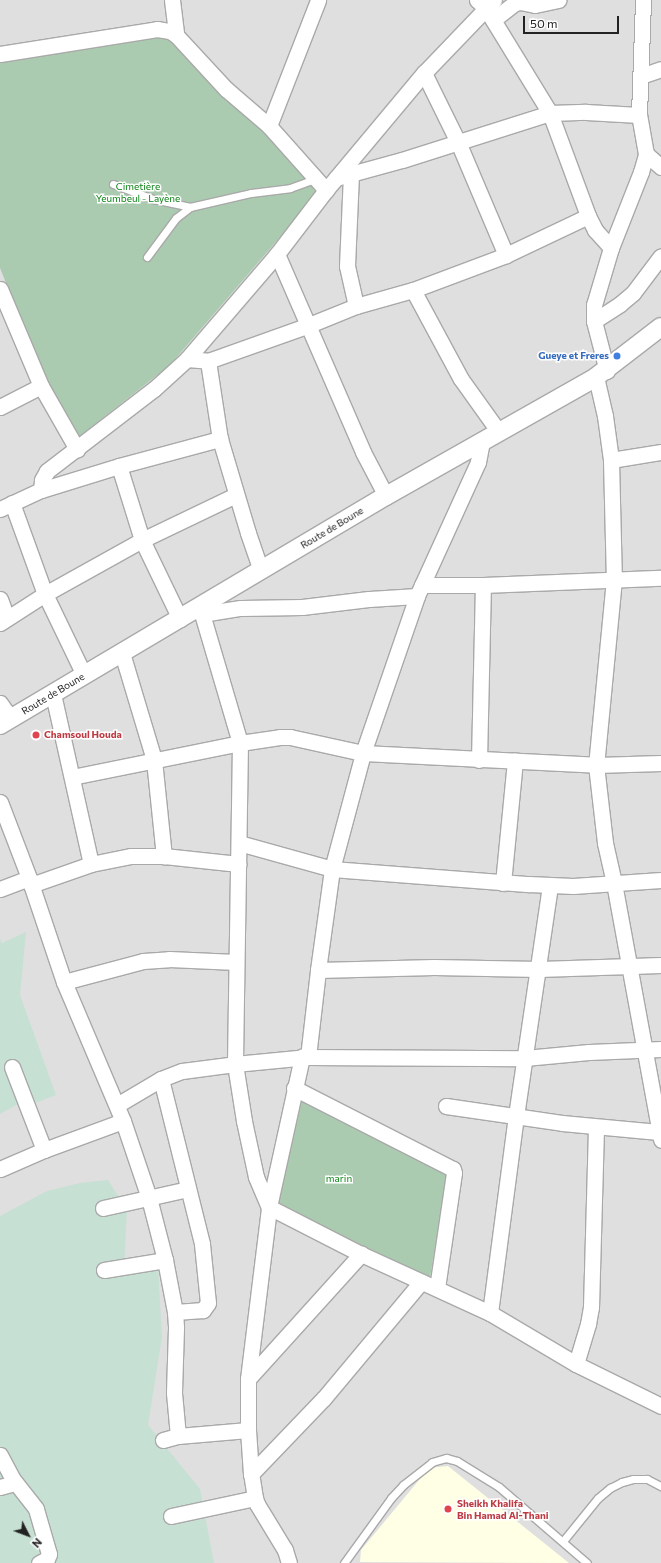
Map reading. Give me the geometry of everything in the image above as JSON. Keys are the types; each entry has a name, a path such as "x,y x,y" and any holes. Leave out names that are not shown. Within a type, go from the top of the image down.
{"street":[{"path":"172,0 176,35"},
{"path":"269,126 318,0"},
{"path":"493,20 515,3 520,2 535,5 558,0"},
{"path":"446,1106 660,1137 614,883 605,844 596,765 614,579 611,460 594,321 594,305 597,290 611,248 641,172 646,154 639,115 643,0"},
{"path":"41,490 42,480 47,471 154,389 187,359 277,254 326,190 485,2 493,20 550,113 588,216 595,230 611,248"},
{"path":"0,54 165,29 176,35 216,79 269,126 326,190"},
{"path":"641,76 661,69"},
{"path":"424,73 458,142 506,255"},
{"path":"336,178 550,113 586,112 639,115"},
{"path":"646,154 661,167"},
{"path":"351,174 348,266 356,306"},
{"path":"187,359 208,361 309,325 356,306 413,290 506,255 588,216"},
{"path":"277,254 363,452 386,496"},
{"path":"594,321 620,304 633,293 661,256"},
{"path":"0,289 4,307 41,386 77,449"},
{"path":"413,290 460,379 499,432"},
{"name":"Route de Boune","path":"5,722 180,619 201,610 261,570 386,496 601,374 661,327"},
{"path":"208,361 220,439 236,495 261,570"},
{"path":"0,407 41,386"},
{"path":"84,675 45,594 6,506 41,490 119,466 220,439"},
{"path":"289,1563 285,1550 257,1504 255,1498 251,1474 248,1430 248,1380 269,1207 294,1088 305,1057 332,869 363,752 420,591 478,462 482,442"},
{"path":"611,460 661,452"},
{"path":"119,466 142,540 180,619"},
{"path":"0,599 4,620 45,594 142,540 236,495"},
{"path":"660,1404 576,1364 490,1312 361,1254 269,1207 256,1177 244,1121 235,1064 240,743 201,610 255,607 302,607 420,591 483,585 661,578"},
{"path":"479,760 483,585"},
{"path":"122,653 154,760 164,856"},
{"path":"53,694 91,864"},
{"path":"0,703 5,722"},
{"path":"72,777 240,743 290,737 363,752 479,760 596,765 661,763"},
{"path":"504,883 515,762"},
{"path":"0,802 30,881 64,982 117,1105 149,1198 164,1260 176,1328 174,1393 170,1438 248,1430"},
{"path":"238,843 332,869 504,883 550,885 661,880"},
{"path":"0,889 91,864 131,856 164,856 238,864"},
{"path":"490,1312 516,1116 539,969 550,885"},
{"path":"64,982 142,961 169,959 236,962"},
{"path":"318,970 434,967 539,969 661,965"},
{"path":"117,1105 161,1079 182,1071 235,1064 305,1057 525,1058 589,1052 661,1049"},
{"path":"12,1067 44,1150"},
{"path":"161,1079 202,1244 208,1303 203,1310 174,1312"},
{"path":"294,1088 453,1169 454,1174 437,1288"},
{"path":"0,1169 44,1150 123,1121"},
{"path":"576,1364 588,1324 591,1307 596,1127"},
{"path":"104,1208 188,1189"},
{"path":"248,1380 361,1254"},
{"path":"104,1270 164,1260"},
{"path":"251,1474 324,1398 421,1282"},
{"path":"0,1455 16,1483 36,1509 49,1554 47,1559 39,1563"},
{"path":"0,1487 16,1483"},
{"path":"171,1516 255,1498"}],"lane":[{"path":"147,257 176,218 190,208 251,193 290,188 315,179"},
{"path":"113,184 153,199 190,208"},
{"path":"344,1563 403,1485 432,1462 446,1458 457,1461 499,1487 587,1563"},
{"path":"563,1541 598,1498 610,1488 622,1482 633,1479 647,1479 661,1486"}],"shaded area":[{"path":"0,0 661,0 661,1563 0,1563"},
{"path":"26,932 20,995 56,1095 23,1108 20,1103 0,1114 0,939 2,943"},
{"path":"108,1180 127,1210 124,1270 158,1267 162,1337 148,1425 200,1489 214,1563 0,1563 0,1216 47,1191 80,1183"},
{"name":"Sheikh Khalifa Bin Hamad Al-Thani","path":"448,1466 569,1563 360,1562 361,1550 429,1468"}],"green space":[{"name":"Cimetière Yeumbeul - Layène","path":"172,34 269,126 317,194 170,365 76,439 46,382 0,268 0,59"},
{"name":"marin","path":"292,1095 447,1173 429,1284 274,1208"}],"place":[{"name":"Gueye et Freres","path":"617,356"},
{"name":"Chamsoul Houda","path":"36,735"},
{"name":"Sheikh Khalifa Bin Hamad Al-Thani","path":"448,1509"}]}
